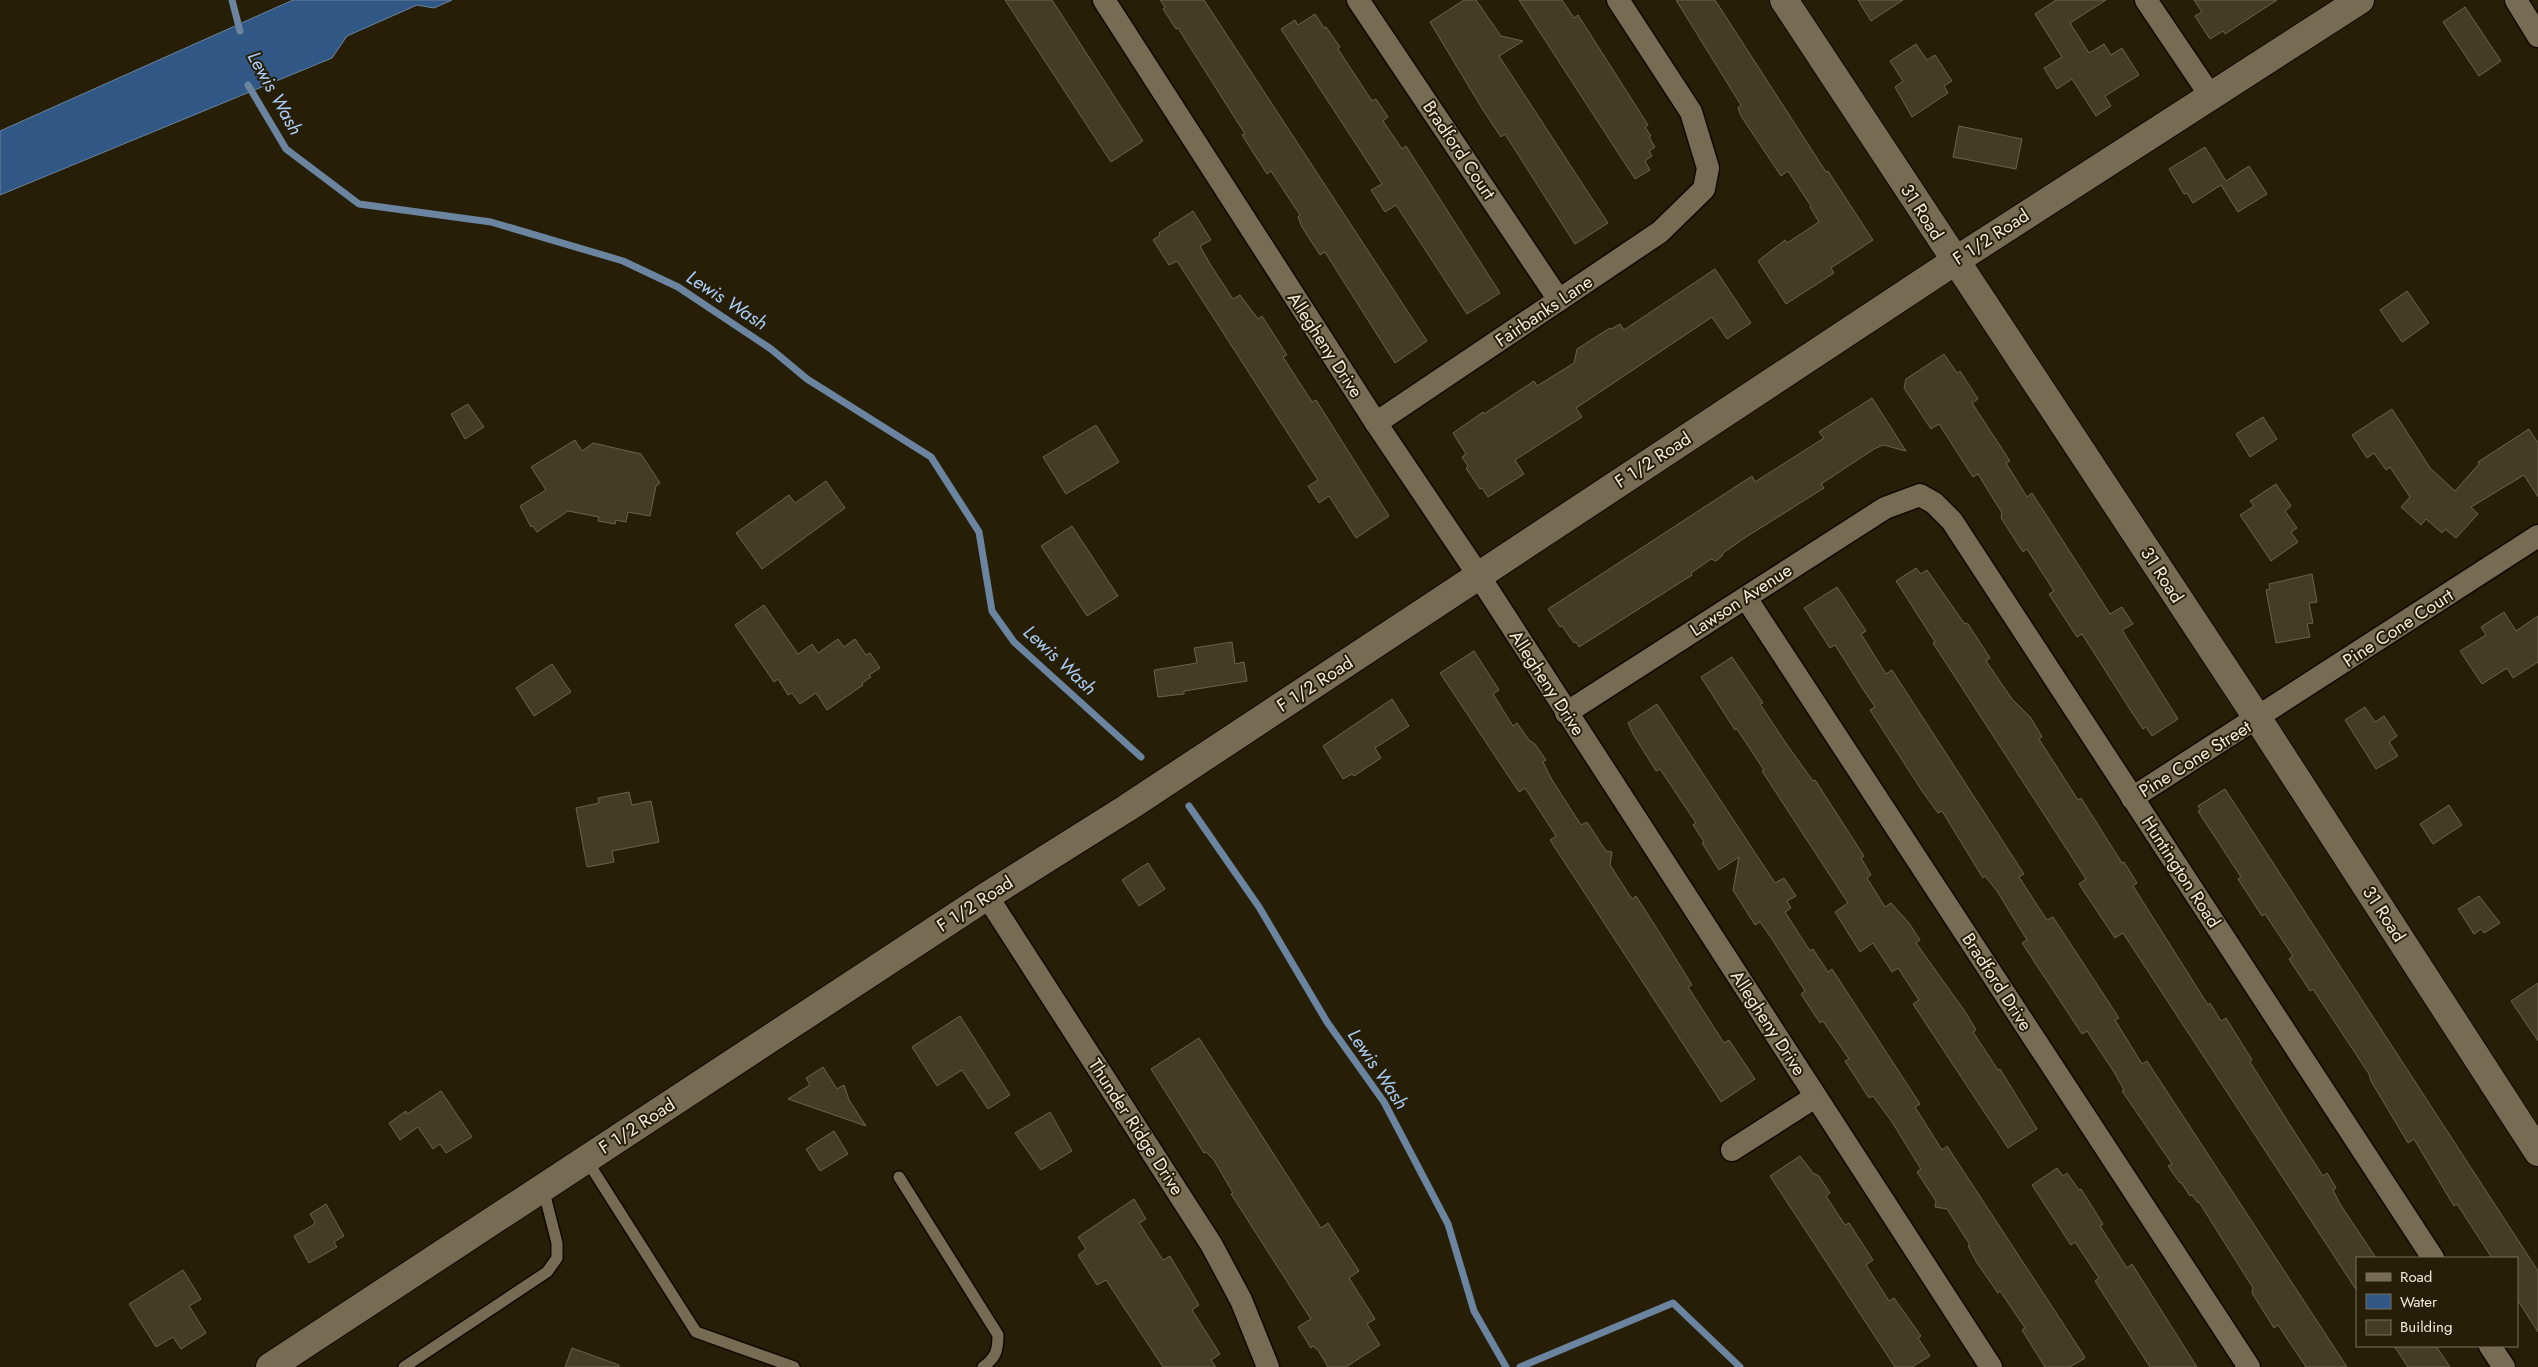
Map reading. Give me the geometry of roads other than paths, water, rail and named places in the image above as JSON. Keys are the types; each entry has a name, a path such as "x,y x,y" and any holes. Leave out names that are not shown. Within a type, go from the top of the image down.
{"street":[{"name":"Allegheny Drive","path":"1104,0 1376,423 1479,576 1991,1367"},
{"name":"Bradford Court","path":"1358,0 1559,300"},
{"name":"Fairbanks Lane","path":"1376,423 1660,232 1704,189 1708,168 1691,112 1618,0"},
{"name":"31 Road","path":"1784,0 1954,261 2258,719 2538,1152"},
{"path":"2146,0 2210,95"},
{"name":"F 1/2 Road","path":"270,1367 987,896 1127,808 1954,261 2360,0"},
{"path":"2516,0 2538,36"},
{"name":"Lawson Avenue","path":"1566,713 1885,508 1920,495"},
{"name":"Huntington Road","path":"1920,495 1934,503 1952,521 2432,1257"},
{"name":"Pine Cone Court","path":"2258,719 2538,536"},
{"name":"Bradford Drive","path":"1746,598 2249,1367"},
{"name":"Pine Cone Street","path":"2132,798 2258,719"},
{"name":"Thunder Ridge Drive","path":"987,896 1211,1244 1241,1300 1268,1367"},
{"path":"1732,1150 1815,1097"},
{"path":"2491,1347 2504,1367"}],"lane":[{"path":"586,1159 696,1332 794,1367"},
{"path":"899,1177 998,1335 998,1350 992,1361 983,1367"},
{"path":"404,1367 548,1272 556,1258 557,1243 544,1188"}],"water":[{"path":"293,0 452,0 434,8 417,5 347,36 332,58 0,195 0,131"}],"waterway":[{"name":"Lewis Wash","path":"232,0 240,31"},
{"name":"Lewis Wash","path":"248,85 286,149 359,204 491,222 623,261 678,287 771,349 807,379 931,457 979,532 992,611 1014,642 1141,757"},
{"name":"Lewis Wash","path":"1189,806 1259,907 1327,1022 1384,1102 1448,1224 1474,1311 1506,1367"},
{"name":"Lewis Wash","path":"1520,1367 1673,1303 1740,1367"}]}
